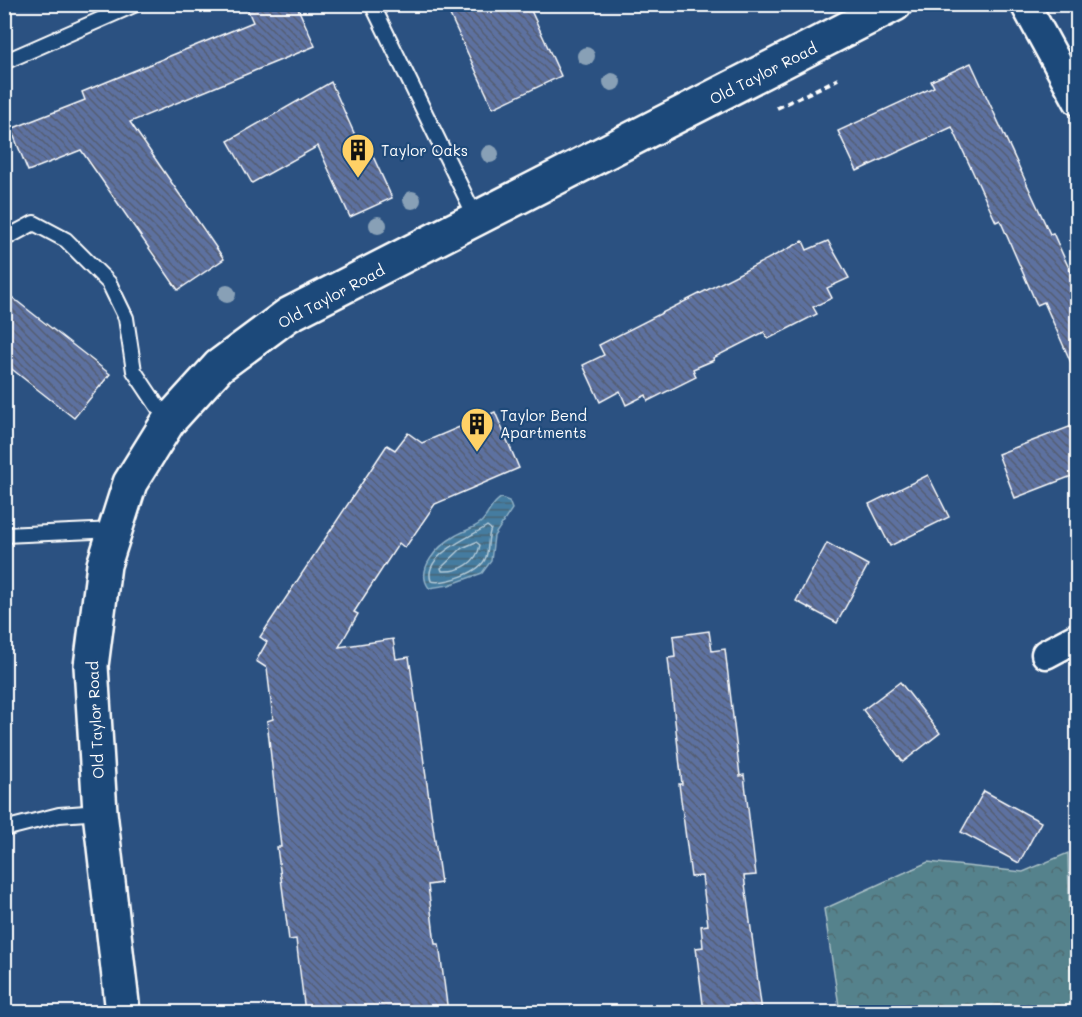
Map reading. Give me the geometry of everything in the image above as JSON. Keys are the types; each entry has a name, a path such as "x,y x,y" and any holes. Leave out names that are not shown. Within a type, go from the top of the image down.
{"street":[{"name":"Old Taylor Road","path":"123,1012 100,812 91,666 104,565 115,530 130,483 168,422 219,366 288,315 896,4"},
{"path":"1025,4 1077,101"},
{"path":"1046,654 1077,637"}],"lane":[{"path":"4,62 136,4"},
{"path":"372,4 477,220"},
{"path":"4,239 33,223 66,240 109,283 126,318 134,371 168,422"},
{"path":"4,535 115,530"},
{"path":"4,829 59,815 100,812"}],"path":[{"path":"777,108 838,79"}],"green space":[{"path":"1068,853 1072,1012 840,1012 824,909 928,862 1023,872"}],"water":[{"path":"501,498 509,501 512,509 494,536 491,561 482,573 449,585 429,588 425,581 425,573 430,559 455,536 480,523 494,503"}],"building":[{"path":"245,4 296,4 315,46 130,122 224,259 178,290 81,150 28,171 11,129 85,100 82,92 253,22"},
{"path":"445,4 528,4 561,76 493,108"},
{"path":"971,63 1050,234 1053,233 1077,286 1077,376 1044,302 1037,305 1000,220 996,222 952,127 857,171 838,131 934,87 931,81"},
{"path":"331,82 359,144 366,141 392,198 350,217 318,146 252,183 228,141"},
{"path":"803,241 807,250 828,241 849,278 827,288 832,298 813,307 817,314 768,339 764,332 713,358 714,360 693,369 696,377 648,401 646,395 626,405 620,391 600,402 583,365 604,355 599,345"},
{"path":"4,291 110,374 74,418 4,363"},
{"path":"495,412 519,468 435,504 405,548 399,543 354,612 358,614 339,647 393,639 396,659 409,657 441,883 428,885 435,944 439,944 448,1012 305,1012 296,939 289,940 277,847 281,847 267,721 273,719 267,668 256,661 267,642 260,637 387,445 395,450 408,433 422,443"},
{"path":"1077,424 1077,474 1015,498 998,454"},
{"path":"928,475 949,517 890,546 869,504"},
{"path":"827,543 868,565 837,623 796,601"},
{"path":"709,631 712,651 725,649 740,776 744,775 756,875 744,876 762,1012 704,1012 696,948 703,947 701,926 708,925 702,876 691,877 679,784 682,784 668,658 675,657 673,636"},
{"path":"900,682 940,733 903,762 863,710"},
{"path":"984,791 1041,822 1019,863 961,832"}],"place":[{"name":"Taylor Oaks","path":"358,179"},
{"name":"Taylor Bend Apartments","path":"477,453"}]}
